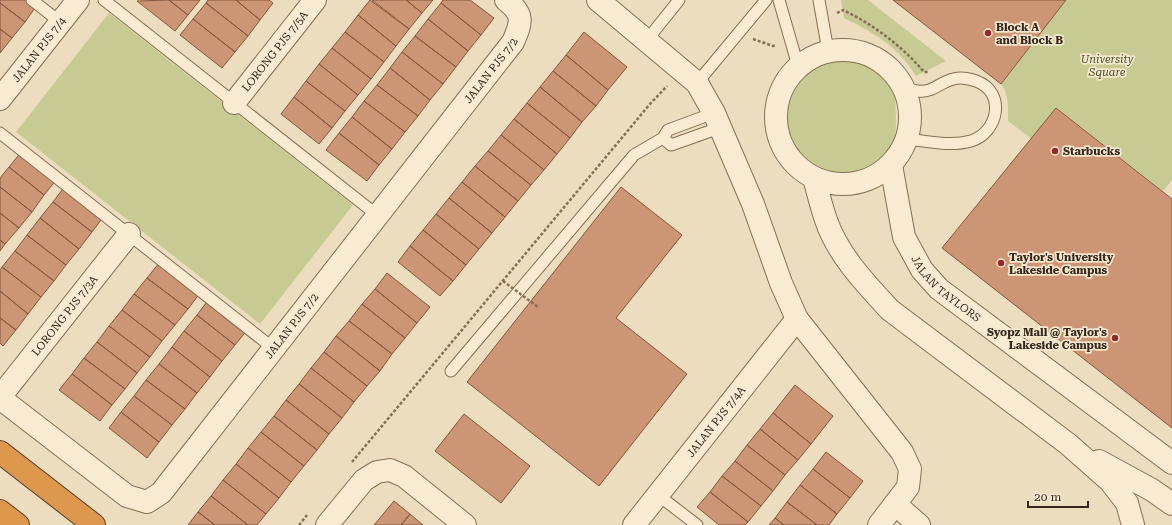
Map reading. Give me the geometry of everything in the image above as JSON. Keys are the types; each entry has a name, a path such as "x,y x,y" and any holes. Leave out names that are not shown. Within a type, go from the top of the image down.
{"highway":[{"path":"0,452 94,525"},
{"path":"0,511 18,525"}],"street":[{"name":"JALAN PJS 7/4","path":"0,99 78,0"},
{"name":"LORONG PJS 7/5A","path":"234,103 315,0"},
{"name":"JALAN PJS 7/2","path":"0,398 127,496 147,502 161,493 513,42 521,25 517,9 506,0"},
{"path":"598,0 697,83 716,120 752,204 781,283 797,319 902,452 910,469 908,487 879,525"},
{"path":"850,50 872,56 890,68 904,86 911,113 907,139 891,165 874,177 854,183 834,184 814,178 799,168 788,155 780,139 776,121 778,103 784,87 798,66 828,51 850,50"},
{"name":"JALAN TAYLORS","path":"891,165 904,237 922,270 939,289 1172,463"},
{"path":"814,178 826,220 844,256 872,291 890,310 1068,444 1110,481 1127,503 1133,525"},
{"name":"LORONG PJS 7/3A","path":"0,398 128,234"},
{"name":"JALAN PJS 7/4A","path":"634,525 797,319"},
{"path":"1068,444 1152,490 1172,504"},
{"path":"327,525 364,480 377,472 390,470 404,476 465,525"},
{"path":"895,504 920,525"}],"lane":[{"path":"32,0 60,22"},
{"path":"104,0 377,215"},
{"path":"647,40 679,0"},
{"path":"697,83 766,0"},
{"path":"779,0 798,66"},
{"path":"819,0 828,51"},
{"path":"904,86 919,92 930,89 954,78 964,78 978,82 988,89 996,101 996,112 990,126 980,136 972,141 956,144 907,139"},
{"path":"663,138 671,145 716,120"},
{"path":"451,371 634,155 663,138 668,130 716,120"},
{"path":"0,133 273,348"},
{"path":"658,495 697,525"}],"path":[{"path":"822,20 843,10 862,19 879,30 912,58 924,72 932,72"},
{"path":"751,38 773,46 790,38"},
{"path":"350,464 650,104 670,83"},
{"path":"503,281 538,306"},
{"path":"299,525 309,513"}],"green space":[{"path":"841,0 868,0 946,61 916,76 901,57 885,42 876,35 844,18"},
{"name":"University Square","path":"1066,0 1172,0 1172,180 1163,191 1057,108 1032,139 1008,121 1007,96 1001,84"},
{"path":"109,13 353,205 260,324 16,132"},
{"path":"827,52 849,52 863,58 881,72 890,84 893,91 896,128 891,154 886,162 879,168 862,176 843,178 815,172 800,161 788,147 785,140 780,114 784,91 796,72 805,64"}],"building":[{"path":"0,0 30,0 37,5 25,22 0,3"},
{"path":"169,0 188,15 175,31 137,1"},
{"path":"169,0 200,0 188,15"},
{"path":"208,0 236,0 260,20 248,36 206,3"},
{"path":"236,0 269,0 273,3 260,20"},
{"path":"370,0 409,29 396,46 358,15"},
{"path":"372,0 406,0 422,13 409,29"},
{"path":"406,0 433,0 422,13"},
{"path":"443,0 470,0 494,18 481,35 441,3"},
{"name":"Block A and Block B","path":"893,0 1066,0 1001,84"},
{"path":"0,3 25,22 12,38 0,29"},
{"path":"206,3 248,36 235,52 193,19"},
{"path":"441,3 481,35 468,51 428,19"},
{"path":"358,15 396,46 384,62 345,32"},
{"path":"193,19 235,52 222,68 180,35"},
{"path":"428,19 468,51 456,67 415,36"},
{"path":"0,29 12,38 0,53"},
{"path":"345,32 384,62 371,79 332,48"},
{"path":"584,32 627,67 608,90 566,55"},
{"path":"415,36 456,67 443,84 402,52"},
{"path":"332,48 371,79 358,95 319,64"},
{"path":"402,52 443,84 430,100 390,68"},
{"path":"566,55 608,90 596,106 553,71"},
{"path":"319,64 358,95 345,111 306,81"},
{"path":"390,68 430,100 418,116 377,85"},
{"path":"553,71 596,106 582,122 540,87"},
{"path":"306,81 345,111 332,128 294,97"},
{"path":"377,85 418,116 405,132 364,101"},
{"path":"540,87 582,122 570,138 527,103"},
{"path":"294,97 332,128 319,144 281,114"},
{"path":"364,101 405,132 392,149 352,117"},
{"path":"527,103 570,138 557,154 514,119"},
{"name":"Syopz Mall @ Taylor's Lakeside Campus","path":"1056,108 1172,199 1172,428 942,248"},
{"path":"352,117 392,149 379,165 339,133"},
{"path":"514,119 557,154 544,170 501,135"},
{"path":"339,133 379,165 367,181 326,150"},
{"path":"501,135 544,170 531,185 488,151"},
{"path":"22,151 57,179 44,195 9,167"},
{"path":"488,151 531,185 518,201 475,166"},
{"path":"475,166 518,201 505,217 462,182"},
{"path":"9,167 44,195 32,212 0,187 0,178"},
{"path":"462,182 505,217 492,233 449,198"},
{"path":"65,186 104,216 92,232 53,202"},
{"path":"0,187 32,212 19,228 0,213"},
{"path":"621,187 682,235 616,318 687,374 599,486 467,382"},
{"path":"449,198 492,233 479,249 436,214"},
{"path":"53,202 92,232 79,249 40,218"},
{"path":"0,213 19,228 5,244 0,240"},
{"path":"436,214 479,249 466,265 423,230"},
{"path":"40,218 79,249 66,265 27,235"},
{"path":"423,230 466,265 453,281 410,246"},
{"path":"27,235 66,265 54,281 15,251"},
{"path":"0,240 5,244 0,251"},
{"path":"410,246 453,281 440,296 398,262"},
{"path":"15,251 54,281 41,297 2,267"},
{"path":"160,262 200,293 188,309 147,278"},
{"path":"2,267 41,297 28,314 0,291 0,270"},
{"path":"387,273 430,307 417,323 375,289"},
{"path":"147,278 188,309 175,325 134,294"},
{"path":"375,289 417,323 405,338 362,304"},
{"path":"0,291 28,314 16,330 0,318"},
{"path":"134,294 175,325 162,341 122,310"},
{"path":"209,299 248,329 235,345 197,315"},
{"path":"362,304 405,338 392,354 349,321"},
{"path":"122,310 162,341 150,357 109,326"},
{"path":"197,315 235,345 222,361 184,331"},
{"path":"0,318 16,330 3,346 0,343"},
{"path":"349,321 392,354 380,371 336,336"},
{"path":"109,326 150,357 137,373 97,342"},
{"path":"184,331 222,361 210,377 172,347"},
{"path":"336,336 380,371 367,386 324,352"},
{"path":"97,342 137,373 125,389 84,358"},
{"path":"172,347 210,377 197,393 159,364"},
{"path":"324,352 367,386 354,402 311,368"},
{"path":"84,358 125,389 112,405 72,374"},
{"path":"159,364 197,393 185,409 146,380"},
{"path":"311,368 354,402 342,418 299,384"},
{"path":"72,374 112,405 100,421 59,390"},
{"path":"146,380 185,409 172,425 134,396"},
{"path":"299,384 342,418 329,434 286,400"},
{"path":"795,385 833,416 811,444 773,413"},
{"path":"134,396 172,425 159,442 121,412"},
{"path":"286,400 329,434 317,450 274,416"},
{"path":"121,412 159,442 147,458 109,428"},
{"path":"773,413 811,444 798,460 760,429"},
{"path":"464,414 530,466 501,503 435,451"},
{"path":"274,416 317,450 304,466 261,432"},
{"path":"760,429 798,460 785,475 747,445"},
{"path":"261,432 304,466 291,482 248,448"},
{"path":"747,445 785,475 773,491 735,461"},
{"path":"248,448 291,482 279,498 236,464"},
{"path":"826,452 863,481 850,498 813,469"},
{"path":"735,461 773,491 761,506 722,476"},
{"path":"236,464 279,498 266,514 223,480"},
{"path":"813,469 850,498 837,514 800,485"},
{"path":"722,476 761,506 748,522 710,492"},
{"path":"223,480 266,514 257,525 248,525 211,496"},
{"path":"800,485 837,514 829,525 817,525 787,502"},
{"path":"710,492 748,522 745,525 719,525 697,507"},
{"path":"211,496 248,525 215,525 198,512"},
{"path":"394,501 410,514 401,525 374,525"},
{"path":"787,502 817,525 784,525 775,518"},
{"path":"198,512 215,525 188,525"},
{"path":"410,514 423,525 401,525"},
{"path":"775,518 784,525 769,525"}],"place":[{"name":"Block A and Block B","path":"988,33"},
{"name":"Starbucks","path":"1055,151"},
{"name":"Taylor's University Lakeside Campus","path":"1001,263"},
{"name":"Syopz Mall @ Taylor's Lakeside Campus","path":"1115,338"}]}
